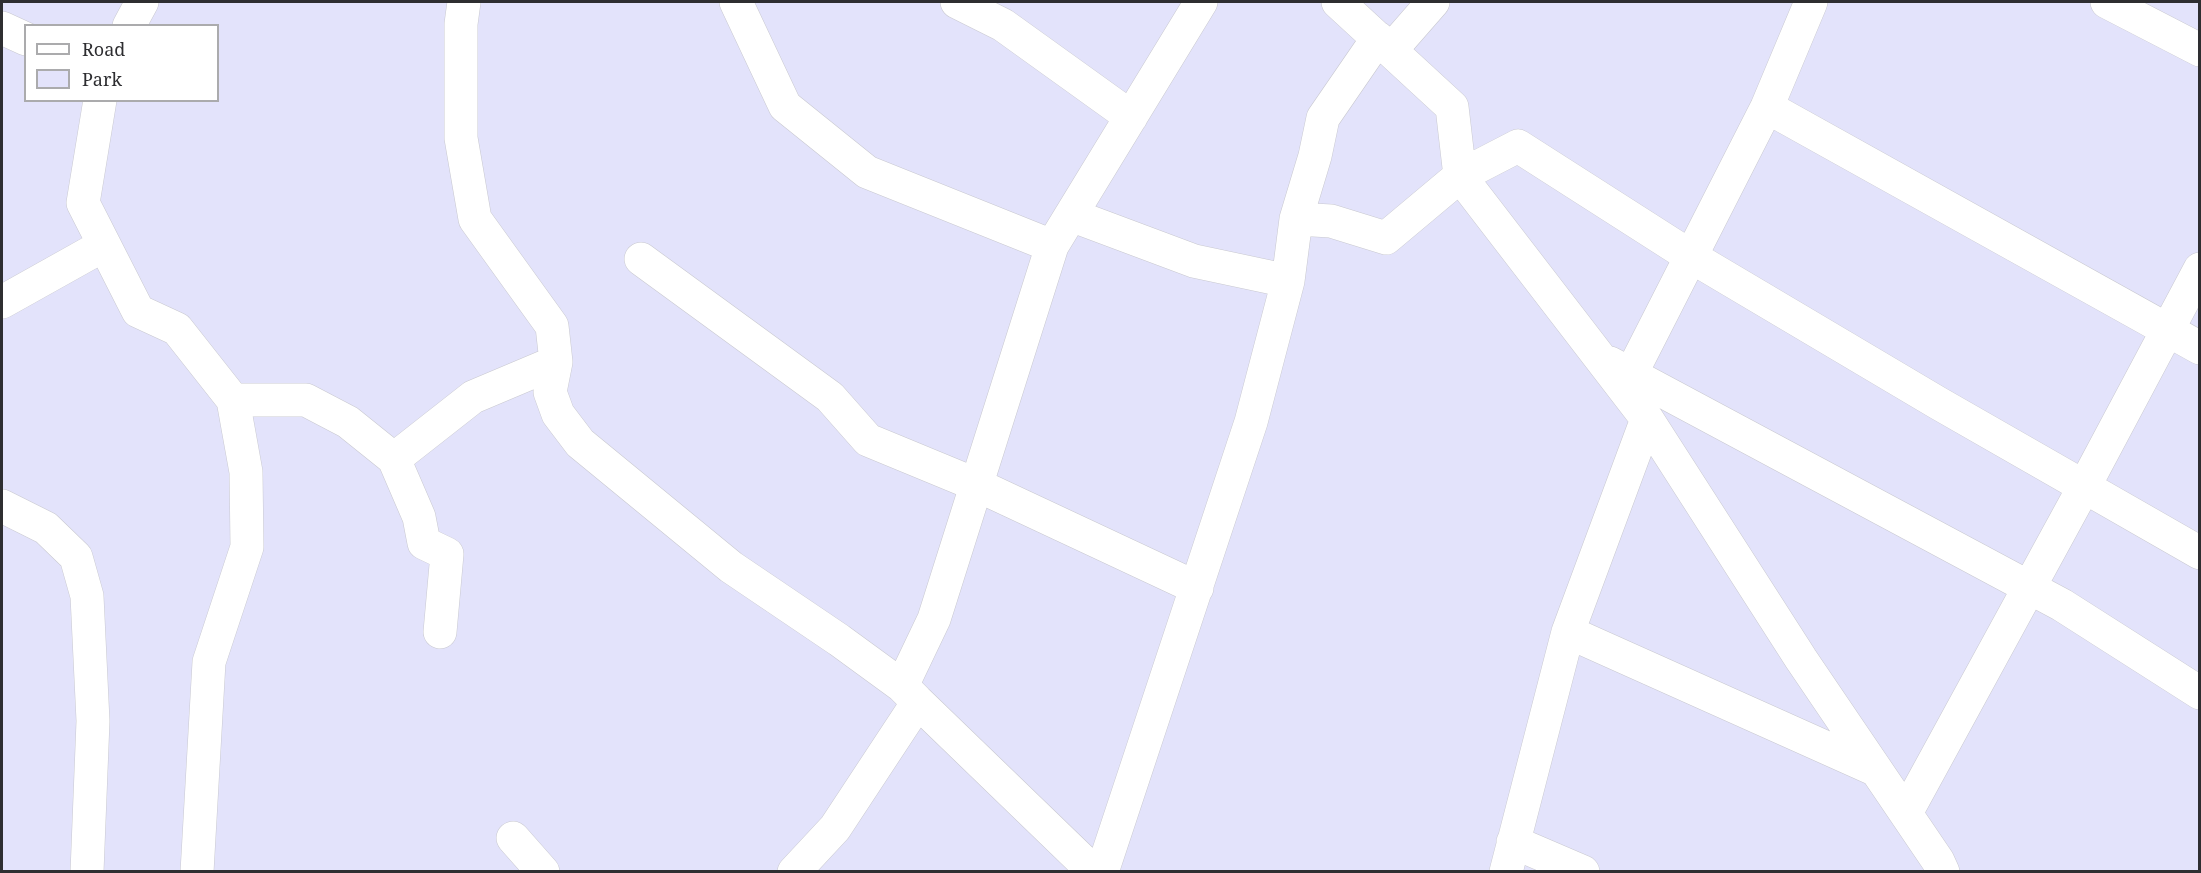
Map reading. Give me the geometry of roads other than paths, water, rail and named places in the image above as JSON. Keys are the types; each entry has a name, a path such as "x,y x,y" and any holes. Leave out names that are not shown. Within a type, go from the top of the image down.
{"street":[{"path":"130,24 141,2"},
{"path":"464,2 461,24 460,138 475,219 552,326 556,362 550,392 558,414 580,443 731,567 839,640 910,694 1094,872"},
{"path":"736,2 785,106 867,172 1052,246"},
{"path":"957,2 1003,25 1131,117"},
{"path":"795,872 835,828 910,694 1052,246 1201,2"},
{"path":"1338,2 1452,107 1460,176 1647,419 1801,659 1944,869"},
{"path":"1102,872 1251,422 1288,281 1296,219 1323,118 1385,44 1433,2"},
{"path":"1631,374 1767,107 1811,2"},
{"path":"2107,2 2199,50"},
{"path":"2,28 24,38"},
{"path":"100,102 83,203 138,311 177,329 233,400 246,472 247,547 209,662 196,872"},
{"path":"1767,107 2199,348"},
{"path":"1296,219 1331,220 1386,238 1460,176 1518,146 1690,256 2199,554"},
{"path":"1071,215 1194,261 1288,281"},
{"path":"2,302 104,245"},
{"path":"641,259 830,397 868,440 977,485 1197,588"},
{"path":"1906,813 2084,487 2199,269"},
{"path":"1600,357 2062,605 2199,693"},
{"path":"394,459 473,397 556,362"},
{"path":"233,400 306,400 348,422 394,459 419,517 424,543 447,554 440,632"},
{"path":"1583,872 1509,857 1568,632 1647,419"},
{"path":"2,506 46,528 76,557 87,596 93,721 87,872"},
{"path":"1568,632 1877,770"},
{"path":"513,838 543,872"}]}
